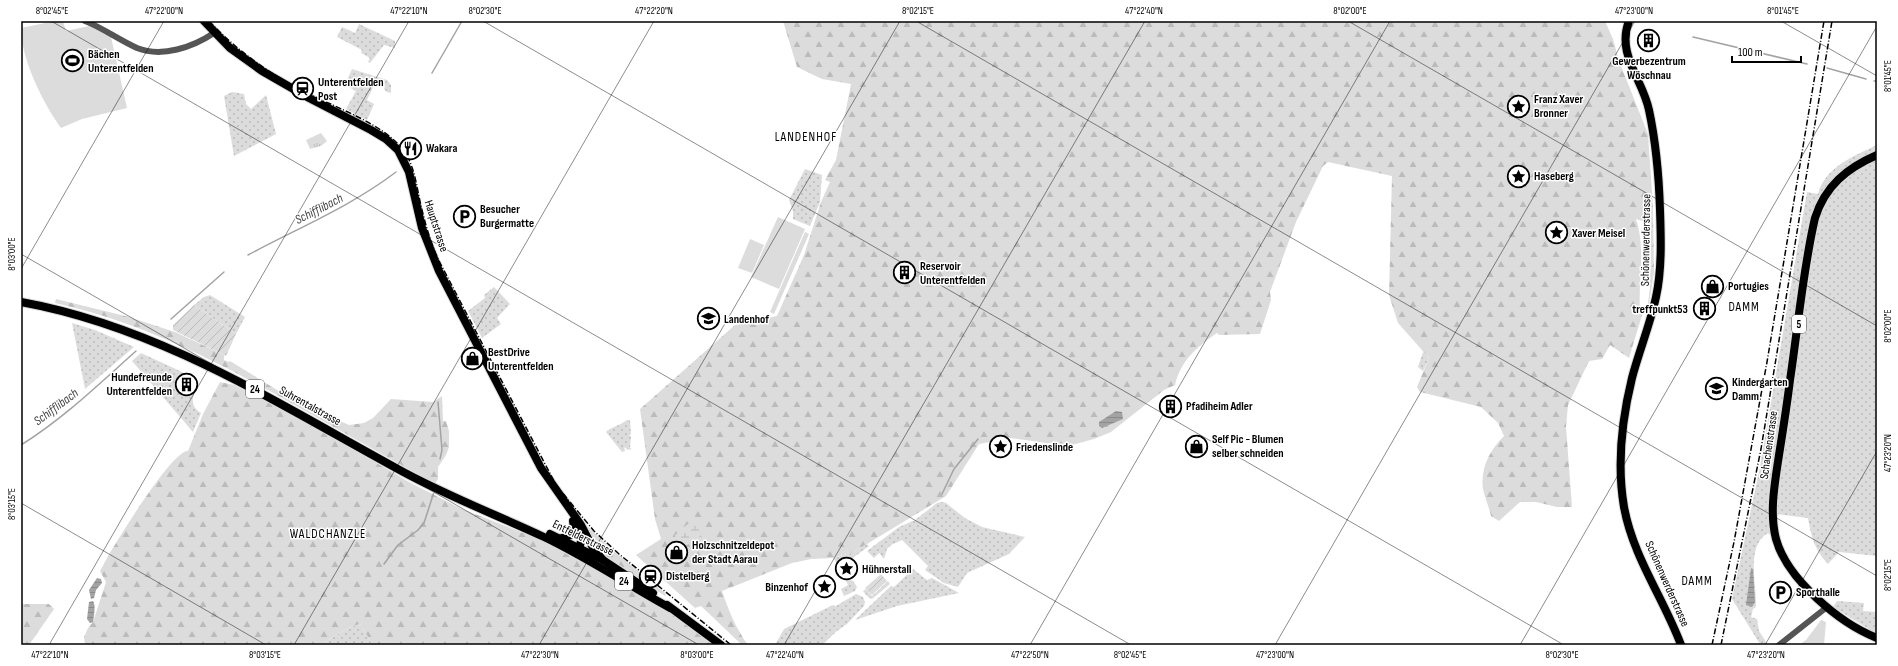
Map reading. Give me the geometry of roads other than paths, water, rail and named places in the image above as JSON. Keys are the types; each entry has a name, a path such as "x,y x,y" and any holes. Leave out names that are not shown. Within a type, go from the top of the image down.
{"main road":[{"name":"Hauptstrasse","path":"204,21 230,48 283,84 371,130 386,139 398,150 409,172 422,228 439,271 541,468 571,512"},
{"name":"Schönenwerderstrasse","path":"1629,21 1625,38 1630,64 1646,99 1651,120 1658,169 1660,233 1659,275 1656,297 1628,398 1622,445 1624,508 1641,560 1681,645"},
{"name":"Schachenstrasse","path":"1827,607 1805,587 1786,563 1776,538 1773,506 1815,218 1824,196 1836,180 1852,168 1877,155"},
{"name":"Suhrentalstrasse","path":"21,302 76,314 137,334 178,351 261,392 397,469 476,507 580,551"},
{"name":"Entfelderstrasse","path":"476,507 559,538 670,608 721,645"},
{"path":"571,512 581,525 596,552 603,560"},
{"path":"559,538 568,537 574,529 571,512"},
{"path":"571,512 580,534 580,551"},
{"path":"580,551 586,546 587,537"},
{"name":"Entfelderstrasse","path":"580,551 603,560 641,584 670,608"},
{"name":"5","path":"1827,607 1861,630 1877,638"}],"street":[{"path":"85,21 138,48 155,52 183,47 206,38 214,33"},
{"path":"1778,645 1827,607"}],"waterway":[{"name":"Schifflibach","path":"432,73 462,21"},
{"path":"1693,37 1807,64"},
{"path":"1827,68 1866,79"},
{"name":"Schifflibach","path":"248,255 342,207 396,172"},
{"name":"Schifflibach","path":"171,319 224,272"},
{"name":"Schifflibach","path":"21,445 66,413 136,351"},
{"path":"438,402 442,450 440,459"},
{"path":"942,494 954,469 978,439"},
{"path":"384,564 398,545 418,530 424,523 434,492"}],"railway":[{"path":"209,21 230,41 276,76 301,90 373,125 397,143 406,154 412,167 425,223 438,259 556,485 594,531 619,554 731,645"},
{"path":"1712,645 1734,542 1767,362 1824,21"},
{"path":"1721,645 1761,449 1832,21"}],"place":[{"name":"Gewerbezentrum Wöschnau","path":"1649,40"},
{"name":"Bächen Unterentfelden","path":"72,61"},
{"name":"Unterentfelden Post","path":"303,89"},
{"name":"Franz Xaver Bronner","path":"1519,106"},
{"name":"Wakara","path":"411,148"},
{"name":"Haseberg","path":"1518,176"},
{"name":"Besucher Burgermatte","path":"465,216"},
{"name":"Xaver Meisel","path":"1557,233"},
{"name":"Reservoir Unterentfelden","path":"905,273"},
{"name":"Portugies","path":"1712,286"},
{"name":"treffpunkt53","path":"1704,309"},
{"name":"Landenhof","path":"708,319"},
{"name":"BestDrive Unterentfelden","path":"472,359"},
{"name":"Hundefreunde Unterentfelden","path":"187,384"},
{"name":"Kindergarten Damm","path":"1717,389"},
{"name":"Pfadiheim Adler","path":"1170,406"},
{"name":"Self Pic - Blumen selber schneiden","path":"1197,446"},
{"name":"Friedenslinde","path":"1001,447"},
{"name":"Holzschnitzeldepot der Stadt Aarau","path":"676,552"},
{"name":"Hühnerstall","path":"846,569"},
{"name":"Distelberg","path":"651,576"},
{"name":"Binzenhof","path":"824,587"},
{"name":"Sporthalle","path":"1781,592"}],"district":[{"name":"LANDENHOF","path":"806,137"},
{"name":"DAMM","path":"1744,307"},
{"name":"WALDCHANZLE","path":"328,534"},
{"name":"DAMM","path":"1697,581"}]}
